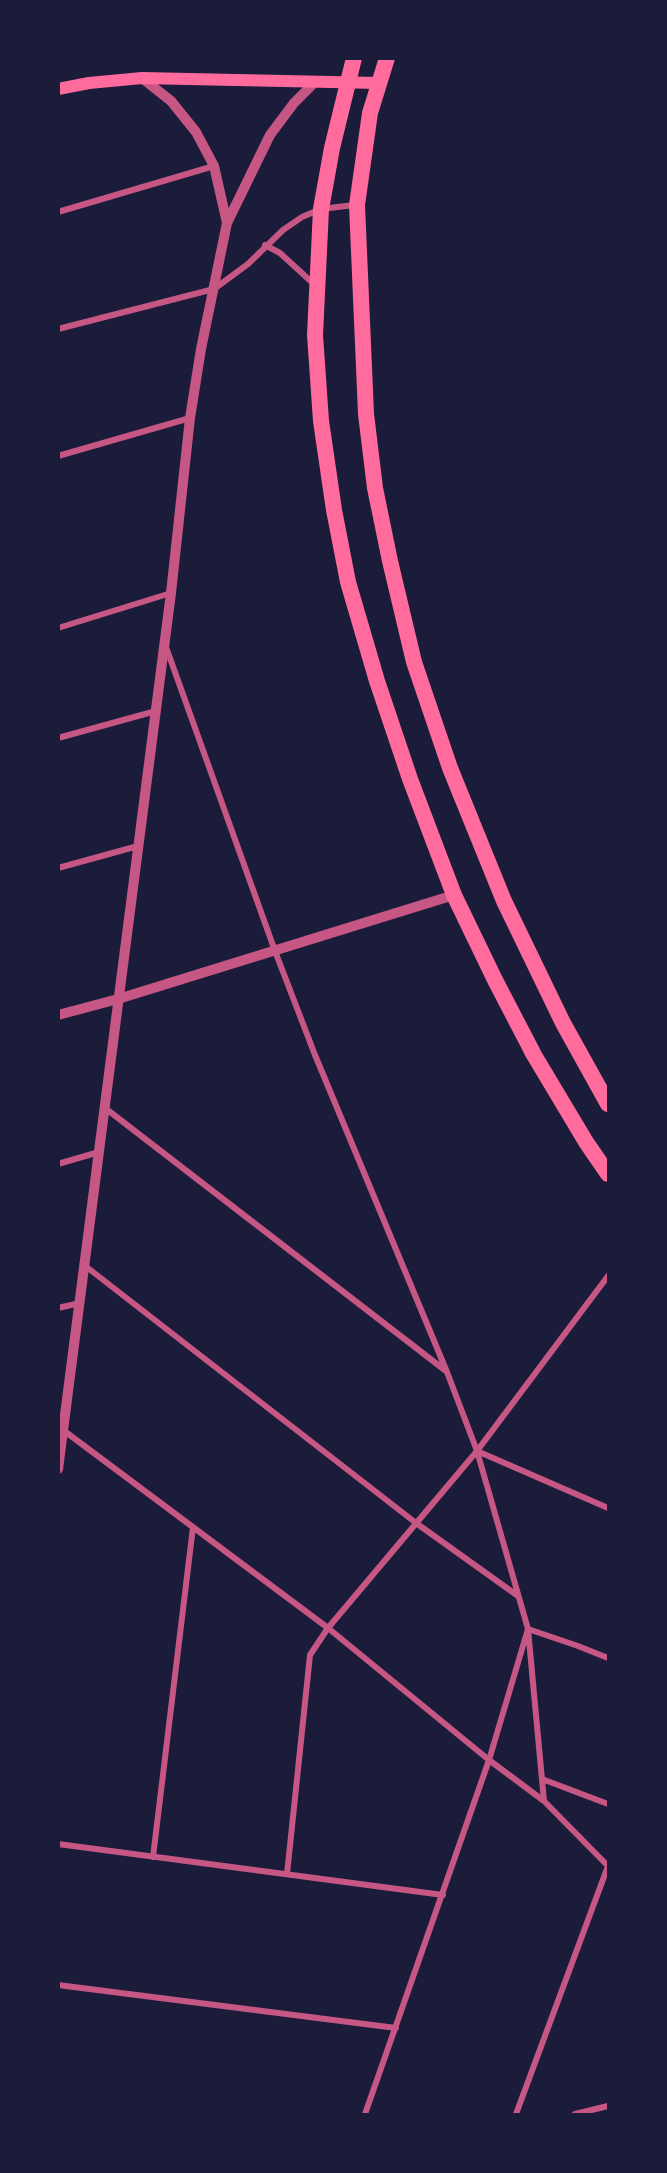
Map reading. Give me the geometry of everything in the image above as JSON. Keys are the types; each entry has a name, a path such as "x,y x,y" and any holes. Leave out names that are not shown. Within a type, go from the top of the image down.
{"highway":[{"path":"354,58 332,148 321,209 315,335 321,421 334,510 348,582 377,681 410,779 454,896 534,1055 586,1142 609,1174"},
{"path":"387,58 370,113 357,205 366,414 375,488 414,662 450,768 504,901 563,1023 609,1104"}],"main road":[{"path":"58,90 89,83 142,78 378,83"}],"street":[{"path":"142,78 171,101 196,132 214,166 227,223"},
{"path":"58,1469 171,593 190,418 227,223 270,135 294,104 316,81"},
{"path":"58,212 214,166"},
{"path":"58,329 214,289 248,264 265,245 302,217 321,209 357,205"},
{"path":"265,245 280,253 317,287"},
{"path":"58,456 190,418"},
{"path":"58,628 171,593"},
{"path":"164,642 275,951 315,1055 447,1372 477,1451 528,1629 544,1801"},
{"path":"58,738 156,711"},
{"path":"58,868 138,846"},
{"path":"58,1015 118,999 454,896"},
{"path":"105,1107 447,1372"},
{"path":"58,1164 99,1152"},
{"path":"84,1265 416,1523 519,1596"},
{"path":"287,1874 310,1655 328,1628 477,1451 609,1276"},
{"path":"58,1308 80,1303"},
{"path":"63,1430 328,1628 489,1760 544,1801 608,1866 516,2115"},
{"path":"477,1451 609,1508"},
{"path":"153,1857 193,1527"},
{"path":"528,1629 609,1658"},
{"path":"365,2115 489,1760 528,1629"},
{"path":"542,1779 609,1804"},
{"path":"58,1844 442,1895"},
{"path":"58,1985 396,2028"},
{"path":"575,2115 609,2106"}]}
